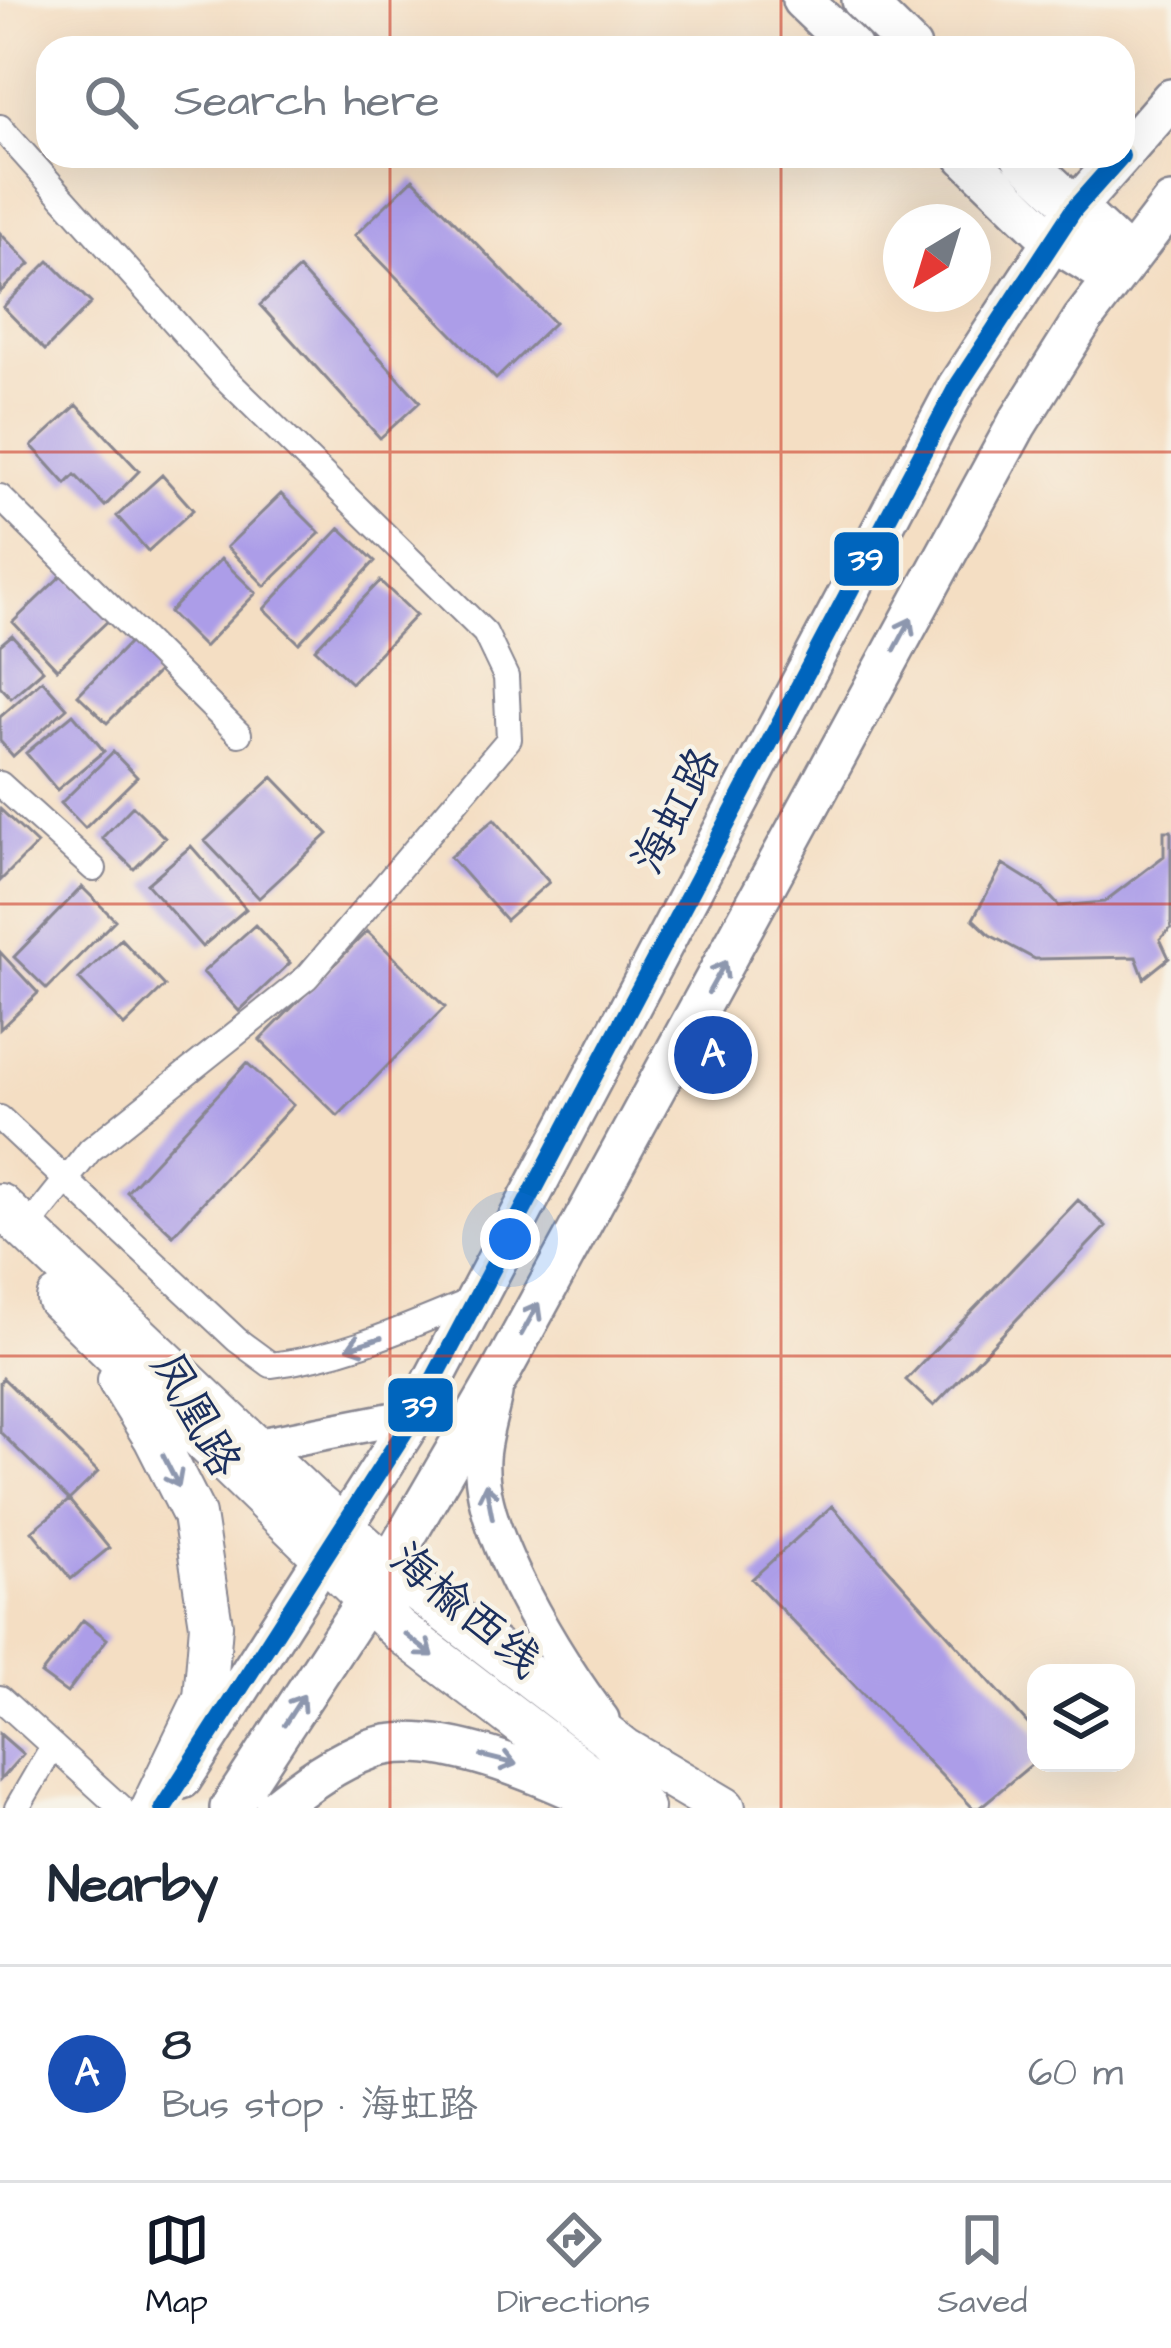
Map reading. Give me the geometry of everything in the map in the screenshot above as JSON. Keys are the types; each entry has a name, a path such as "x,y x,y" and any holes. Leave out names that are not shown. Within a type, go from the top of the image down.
{"highway":[{"name":"凤凰路","path":"9,1227 31,1274 99,1349 194,1515 211,1625 205,1698 152,1808"},
{"name":"凤凰路","path":"9,1227 309,1498"},
{"name":"海榆西线","path":"31,1274 378,1583 624,1749 724,1808"},
{"name":"海榆西线","path":"309,1498 335,1543"},
{"name":"海榆西线","path":"378,1583 399,1630 583,1771 642,1808"}],"main road":[{"path":"802,0 840,36"},
{"path":"862,0 899,36"},
{"name":"海虹路","path":"1135,140 1171,100"},
{"path":"982,168 1121,268"},
{"path":"1028,168 1064,225"},
{"name":"海虹路","path":"335,1543 415,1415 958,387 1064,225 1111,168"},
{"path":"230,1808 378,1583 500,1374 1017,424 1121,268 1171,204"},
{"path":"163,1808 335,1543"},
{"path":"275,1808 312,1778 375,1747 434,1745 518,1765 613,1808"}],"street":[{"path":"0,127 36,167"},
{"path":"9,1227 65,1180 90,1150 307,977 508,739 506,677 484,634 222,375 37,168"},
{"path":"0,497 239,734"},
{"path":"0,784 94,869"},
{"path":"0,1118 237,1340 271,1365 305,1361 372,1342 472,1300"},
{"path":"500,1374 481,1461 494,1526 560,1664 624,1749"},
{"path":"256,1446 415,1415"},
{"path":"0,1698 122,1808"},
{"path":"17,1808 53,1746"}],"building":[{"path":"413,179 554,323 496,379 355,235"},
{"path":"0,233 30,264 0,292"},
{"path":"49,261 91,303 45,350 3,307"},
{"path":"299,269 420,402 380,438 260,305"},
{"path":"77,405 139,471 105,506 75,475 66,484 32,446"},
{"path":"162,475 193,510 148,551 117,516"},
{"path":"281,494 320,533 265,586 227,547"},
{"path":"340,528 375,561 299,643 264,609"},
{"path":"221,559 256,593 204,647 169,612"},
{"path":"66,571 111,618 57,669 13,622"},
{"path":"380,581 416,615 351,683 315,649"},
{"path":"12,635 43,670 11,698 0,686 0,645"},
{"path":"133,639 162,668 107,723 78,695"},
{"path":"42,680 67,708 13,756 0,741 0,717"},
{"path":"73,714 104,751 57,790 26,753"},
{"path":"113,752 137,777 85,828 61,803"},
{"path":"273,777 328,834 259,898 205,841"},
{"path":"133,806 165,838 134,869 102,838"},
{"path":"0,809 37,844 0,881"},
{"path":"494,819 549,882 506,920 450,857"},
{"path":"1164,831 1171,831 1171,928 1160,939 1169,958 1144,978 1136,957 1035,959 990,935 973,919 1003,864 1043,889 1059,906 1104,902 1164,856"},
{"path":"191,846 246,909 202,947 147,884"},
{"path":"82,887 115,920 47,989 14,957"},
{"path":"255,925 290,963 239,1011 203,972"},
{"path":"367,931 445,1007 338,1116 260,1040"},
{"path":"121,939 165,986 124,1026 79,979"},
{"path":"0,952 38,993 0,1029"},
{"path":"247,1063 293,1105 173,1235 127,1192"},
{"path":"1078,1200 1106,1226 934,1406 906,1380"},
{"path":"3,1378 98,1472 69,1500 0,1432"},
{"path":"69,1500 109,1548 71,1579 32,1531"},
{"path":"832,1506 1027,1723 1027,1768 973,1808 752,1579"},
{"path":"83,1620 107,1639 67,1693 41,1674"},
{"path":"0,1734 23,1754 0,1780"}],"transit line":[{"name":"39","path":"163,1808 415,1415 957,387 1074,209 1110,168"}],"place":[{"name":"8","path":"713,1055"}]}
